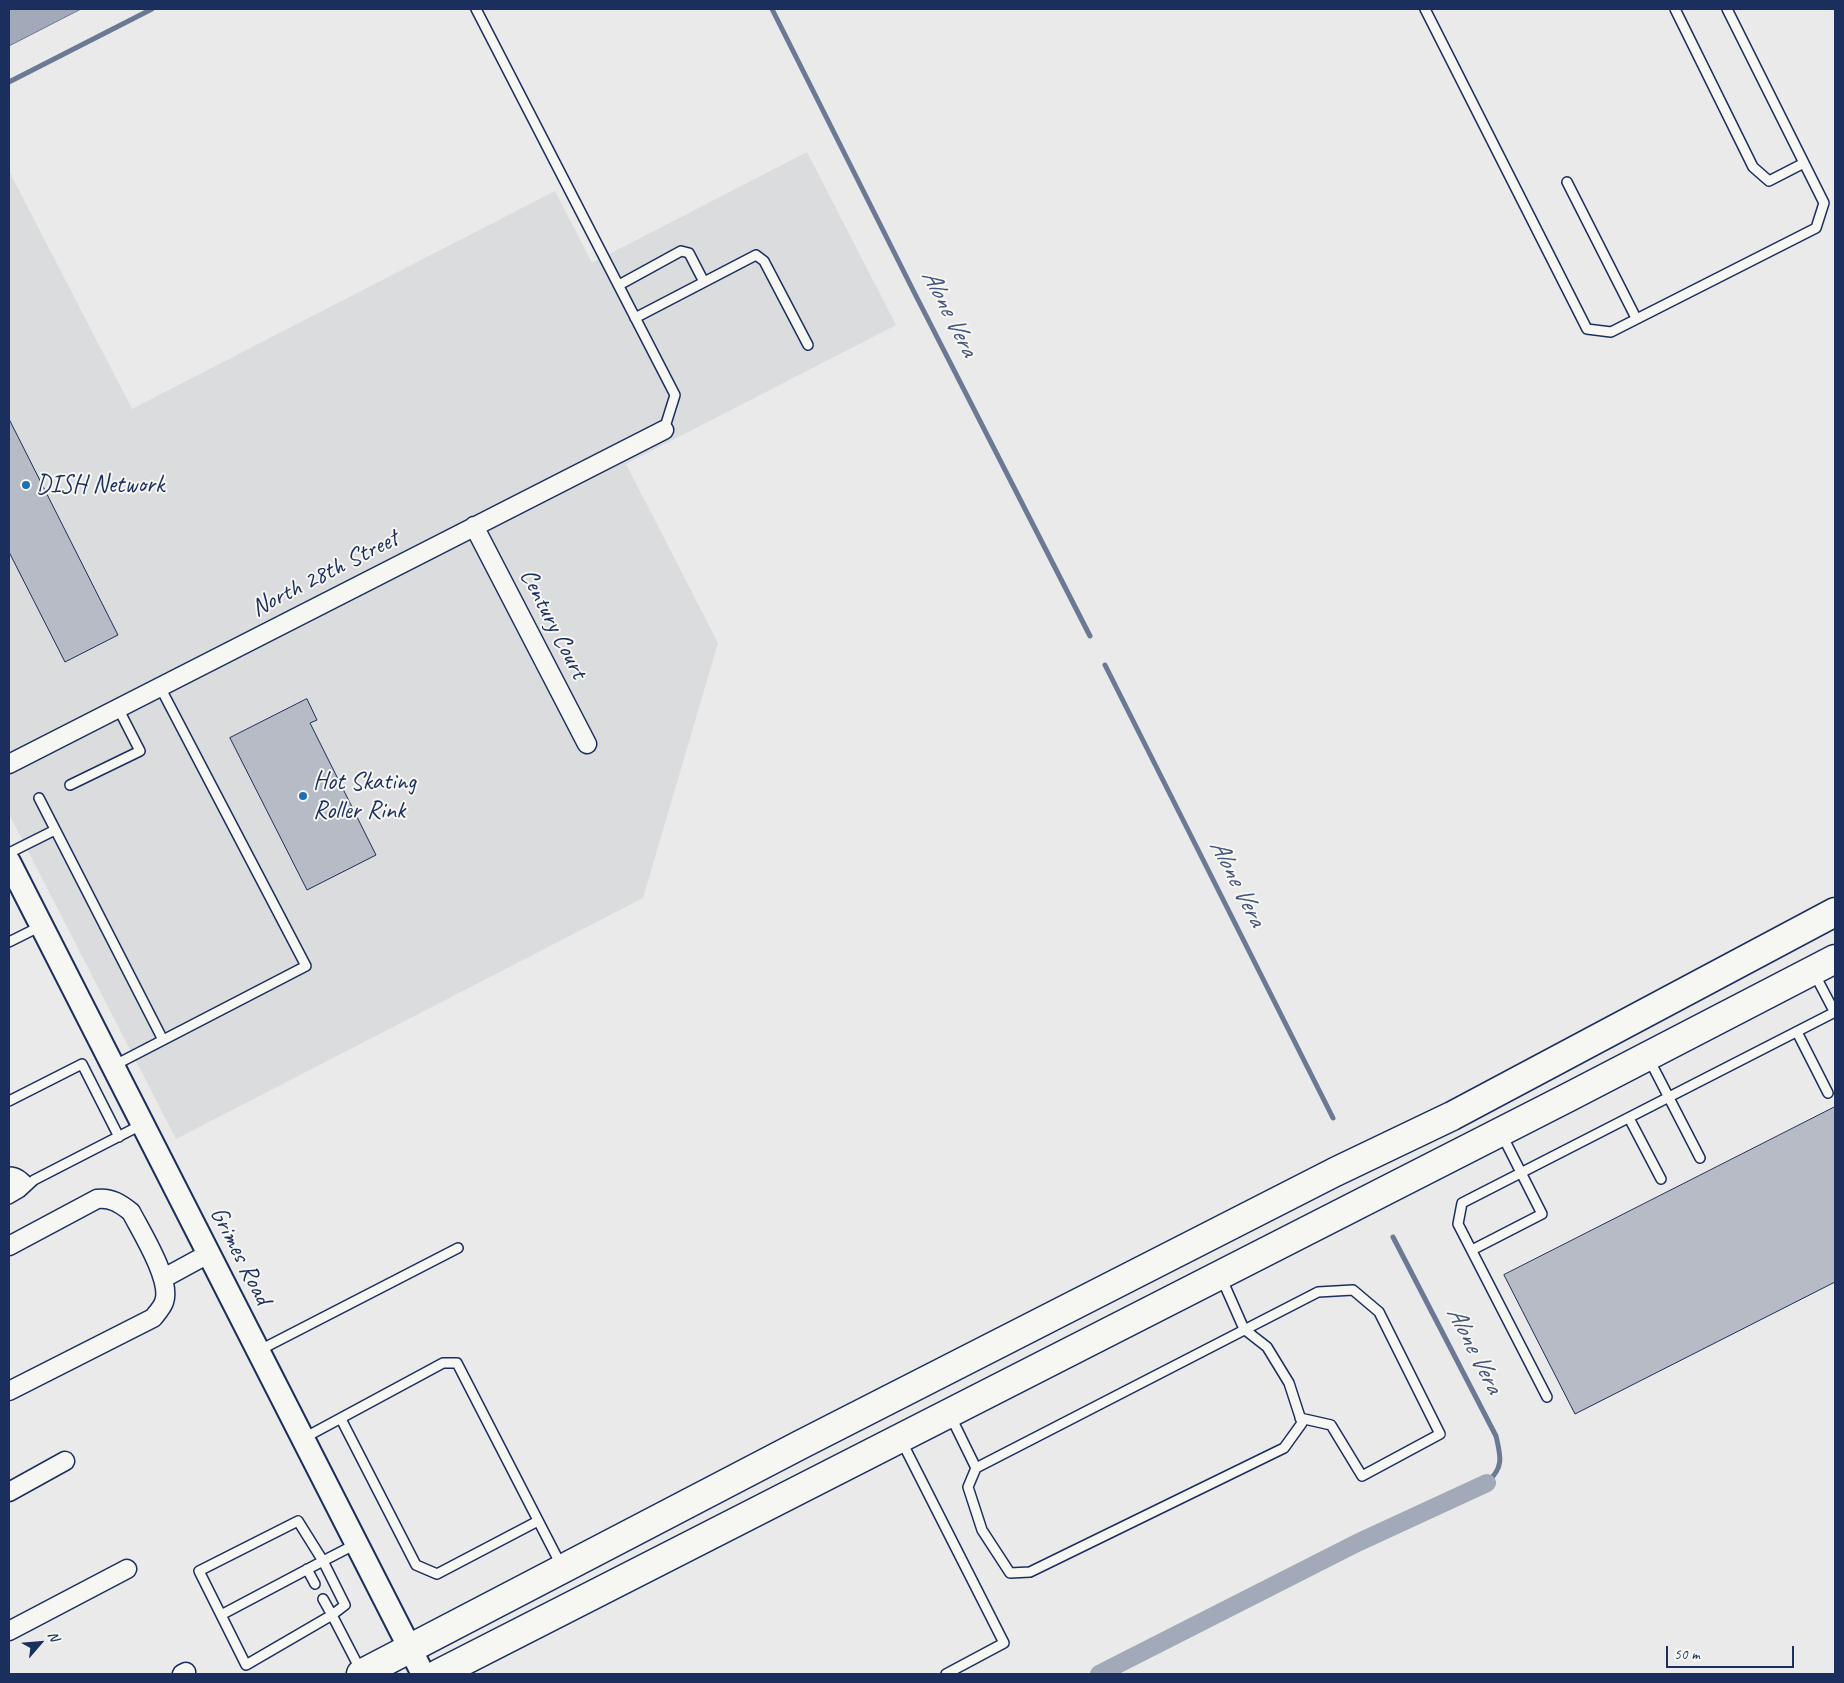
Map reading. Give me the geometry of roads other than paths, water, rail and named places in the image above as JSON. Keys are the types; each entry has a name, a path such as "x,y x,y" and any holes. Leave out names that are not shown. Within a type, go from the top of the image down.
{"main road":[{"path":"362,1674 826,1432 1326,1177 1452,1116 1835,912"},
{"path":"438,1674 1824,965"}],"street":[{"name":"North 28th Street","path":"9,764 664,430"},
{"name":"Century Court","path":"474,526 587,744"},
{"name":"Grimes Road","path":"9,862 423,1674"},
{"path":"9,1246 97,1200 112,1200 132,1212 164,1278 166,1292 164,1303 153,1318 9,1391"},
{"path":"164,1278 208,1254"},
{"path":"9,1492 64,1461"},
{"path":"9,1631 127,1569"}],"lane":[{"path":"476,9 675,395 664,430"},
{"path":"1425,9 1587,329 1611,332 1816,228 1824,203 1727,9"},
{"path":"1675,9 1753,167 1769,181 1804,163"},
{"path":"1567,182 1636,318"},
{"path":"619,285 681,251 689,253 704,282"},
{"path":"635,318 756,255 764,261 808,345"},
{"path":"113,1066 306,966 160,687"},
{"path":"70,785 140,751 118,708"},
{"path":"38,798 163,1040"},
{"path":"9,853 55,830"},
{"path":"9,942 42,926"},
{"path":"1547,1397 1458,1224 1462,1204 1835,1013 1824,965"},
{"path":"1797,1032 1828,1093"},
{"path":"1648,1056 1700,1158"},
{"path":"9,1101 82,1064 119,1137"},
{"path":"1629,1118 1661,1179"},
{"path":"9,1190 18,1185 29,1183 143,1124"},
{"path":"1472,1250 1542,1214 1500,1132"},
{"path":"9,1172 21,1176 29,1183"},
{"path":"9,1180 18,1178 29,1183"},
{"path":"9,1199 21,1192 29,1183"},
{"path":"258,1351 458,1248"},
{"path":"1220,1275 1244,1329 1267,1347 1289,1383 1300,1418 1302,1423 1284,1448 1030,1572 1010,1573 982,1530 968,1487 976,1468 1244,1329 1318,1292 1353,1290 1379,1312 1440,1434 1362,1476 1331,1425 1300,1418"},
{"path":"303,1438 443,1364 457,1363 563,1569"},
{"path":"948,1413 976,1468"},
{"path":"341,1419 416,1565 437,1574 538,1521"},
{"path":"900,1438 1004,1643 946,1674"},
{"path":"298,1521 323,1561 345,1605 332,1615 246,1665 221,1615 199,1571 298,1521"},
{"path":"221,1615 357,1544"},
{"path":"307,1569 315,1584"},
{"path":"324,1599 362,1674"}],"water":[{"path":"9,9 81,9 9,46"}],"waterway":[{"name":"Alone Vera","path":"9,82 152,9"},
{"name":"Alone Vera","path":"772,9 1090,636"},
{"name":"Alone Vera","path":"1105,665 1333,1118"},
{"name":"Alone Vera","path":"1393,1237 1496,1436 1500,1456 1499,1467 1487,1483"},
{"path":"1099,1674 1357,1543 1487,1483"}],"place":[{"name":"DISH Network","path":"26,485"},
{"name":"Hot Skating Roller Rink","path":"303,796"}]}
